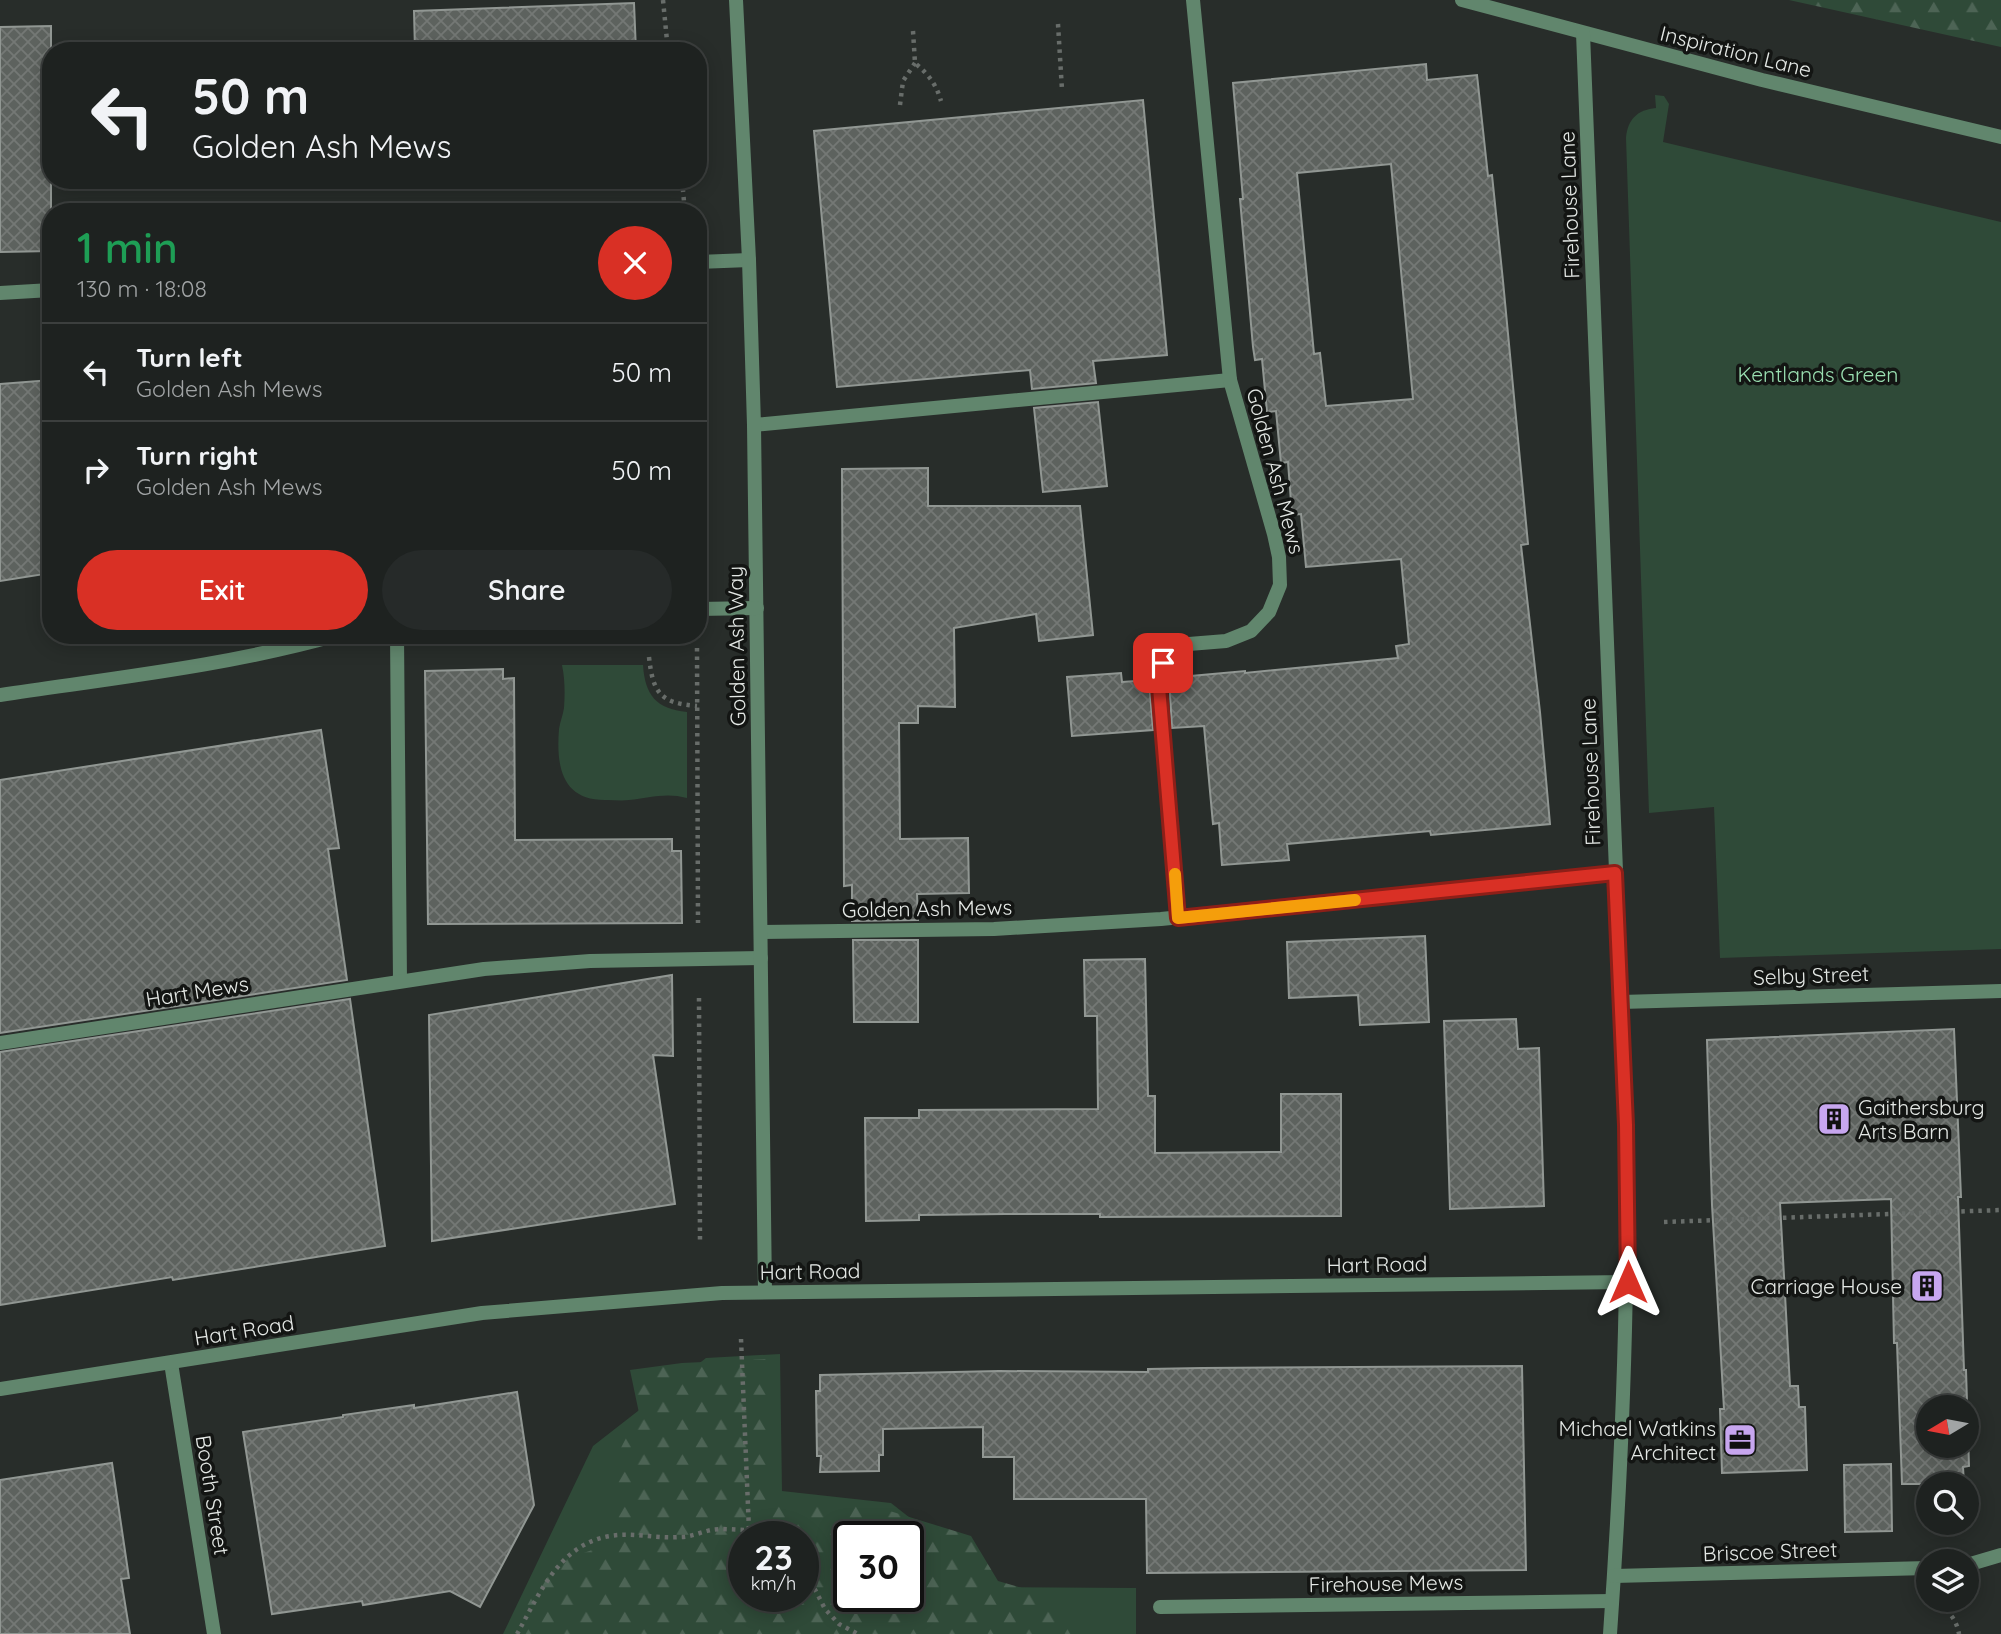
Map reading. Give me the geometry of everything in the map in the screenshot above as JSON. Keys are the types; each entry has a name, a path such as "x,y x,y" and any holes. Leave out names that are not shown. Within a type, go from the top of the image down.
{"street":[{"name":"Golden Ash Way","path":"736,0 754,425 765,1292"},
{"name":"Golden Ash Mews","path":"1178,918 1159,687 1160,671 1168,656 1181,646 1226,641 1251,631 1269,612 1280,584 1279,557 1274,534 1230,380 1193,0"},
{"name":"Inspiration Lane","path":"1462,0 1762,80 2001,137"},
{"name":"Firehouse Lane","path":"1583,33 1628,1223 1625,1393 1610,1634"},
{"path":"707,262 749,260"},
{"path":"0,293 42,291"},
{"name":"Golden Ash Mews","path":"754,425 1230,380"},
{"path":"707,608 757,608"},
{"path":"0,695 251,656 307,644"},
{"path":"397,644 400,981"},
{"name":"Golden Ash Mews","path":"761,932 994,929 1178,918 1615,873"},
{"name":"Hart Mews","path":"0,1043 400,981 534,964 761,958"},
{"name":"Selby Street","path":"1621,1002 2001,991"},
{"name":"Hart Road","path":"0,1389 482,1313 722,1293 1628,1282"},
{"name":"Booth Street","path":"171,1363 214,1634"},
{"path":"1979,1561 2001,1555"},
{"name":"Briscoe Street","path":"1614,1576 1916,1567"},
{"name":"Firehouse Mews","path":"1160,1607 1612,1601"}],"path":[{"path":"663,0 667,42"},
{"path":"1058,24 1062,90"},
{"path":"900,106 903,81 915,63 913,31"},
{"path":"915,63 932,80 941,101"},
{"path":"649,657 658,693 678,704 697,706"},
{"path":"1628,1223 2001,1210"},
{"path":"741,1339 749,1521"},
{"path":"517,1634 552,1571 580,1546 608,1536 682,1537 713,1530 728,1530"},
{"path":"819,1597 825,1609 839,1624 858,1634"}],"green space":[{"path":"1789,0 2001,0 2001,47"},
{"name":"Kentlands Green","path":"1655,95 1664,96 1669,104 1663,142 2001,222 2001,949 1720,958 1714,807 1649,813 1626,138 1631,121 1639,113 1656,108"},
{"path":"562,665 643,665 646,685 654,699 667,708 687,712 687,798 665,795 624,800 592,799 571,788 561,768 558,743 565,697"},
{"path":"780,1354 782,1491 891,1503 914,1521 833,1521 833,1612 924,1612 924,1529 998,1587 1136,1588 1136,1634 503,1634 593,1446 706,1358"},
{"path":"769,1359 771,1501 854,1500 922,1521 833,1521 833,1612 924,1612 924,1522 971,1536 998,1581 1053,1597 1085,1634 512,1634 549,1565 618,1541 609,1471 639,1413 630,1370 682,1363"}],"building":[{"path":"634,3 636,42 415,42 414,11"},
{"path":"51,26 51,42 42,42 42,189 51,189 51,203 42,203 42,251 0,252 0,27"},
{"path":"1426,64 1427,80 1477,75 1488,176 1492,175 1503,281 1528,544 1521,545 1550,824 1431,835 1430,831 1287,844 1289,860 1222,865 1219,823 1213,824 1204,726 1172,728 1169,678 1398,658 1396,646 1409,644 1401,559 1306,567 1301,514 1292,515 1288,462 1281,463 1276,411 1267,412 1262,359 1255,360 1253,347 1233,83","holes":["1391,164 1413,399 1326,406 1320,353 1314,354 1297,173"]},
{"path":"1143,100 1167,355 1093,361 1096,383 1032,389 1030,370 837,387 814,131"},
{"path":"42,381 42,574 0,581 0,384"},
{"path":"1098,402 1107,486 1043,492 1034,408"},
{"path":"928,468 928,506 1080,506 1093,635 1039,641 1036,614 954,628 955,707 918,706 918,723 899,723 900,839 968,838 969,893 917,894 918,920 852,921 852,885 844,886 842,469"},
{"path":"503,669 503,679 514,678 515,840 672,839 672,851 681,851 682,923 428,924 425,671"},
{"path":"1121,673 1122,682 1149,680 1153,730 1072,736 1067,677"},
{"path":"321,730 339,848 328,849 347,980 0,1033 0,780"},
{"path":"1425,936 1429,1022 1360,1025 1358,995 1289,998 1287,942"},
{"path":"853,940 918,940 918,1022 854,1022"},
{"path":"1145,959 1148,1096 1155,1096 1155,1153 1281,1152 1281,1094 1341,1094 1341,1216 1100,1217 1100,1214 1005,1214 919,1215 919,1220 866,1221 865,1118 919,1118 919,1110 1098,1109 1097,1016 1085,1016 1084,960"},
{"path":"672,975 673,1056 653,1055 675,1204 432,1241 429,1015"},
{"path":"350,999 385,1246 0,1305 0,1052"},
{"path":"1516,1019 1518,1049 1539,1048 1544,1206 1450,1209 1444,1021"},
{"path":"1954,1029 1967,1395 1916,1395 1916,1458 1969,1458 1969,1466 1963,1467 1963,1472 1916,1472 1916,1484 1902,1484 1897,1343 1894,1343 1891,1199 1780,1203 1790,1386 1798,1386 1799,1407 1805,1407 1807,1470 1722,1473 1720,1409 1724,1409 1712,1205 1707,1040"},
{"path":"1522,1366 1526,1570 1147,1573 1146,1499 1014,1499 1014,1457 983,1457 983,1427 883,1429 883,1455 879,1455 879,1471 820,1472 821,1456 817,1456 816,1391 820,1391 820,1375 999,1371 1148,1372 1148,1369 1202,1368"},
{"path":"517,1392 534,1505 480,1607 450,1591 363,1605 362,1601 272,1614 243,1432 343,1415 414,1405 414,1408"},
{"path":"112,1463 129,1578 121,1579 130,1634 0,1634 0,1480"},
{"path":"1891,1464 1892,1531 1845,1532 1844,1465"}],"slow traffic":[{"path":"1175,874 1178,918 1355,900"}],"place":[{"name":"Gaithersburg Arts Barn","path":"1834,1119"},
{"name":"Carriage House","path":"1927,1286"},
{"name":"Michael Watkins Architect","path":"1740,1440"}],"route":[{"path":"1163,663 1159,687 1178,918 1615,873 1626,1125 1628,1282"}]}
